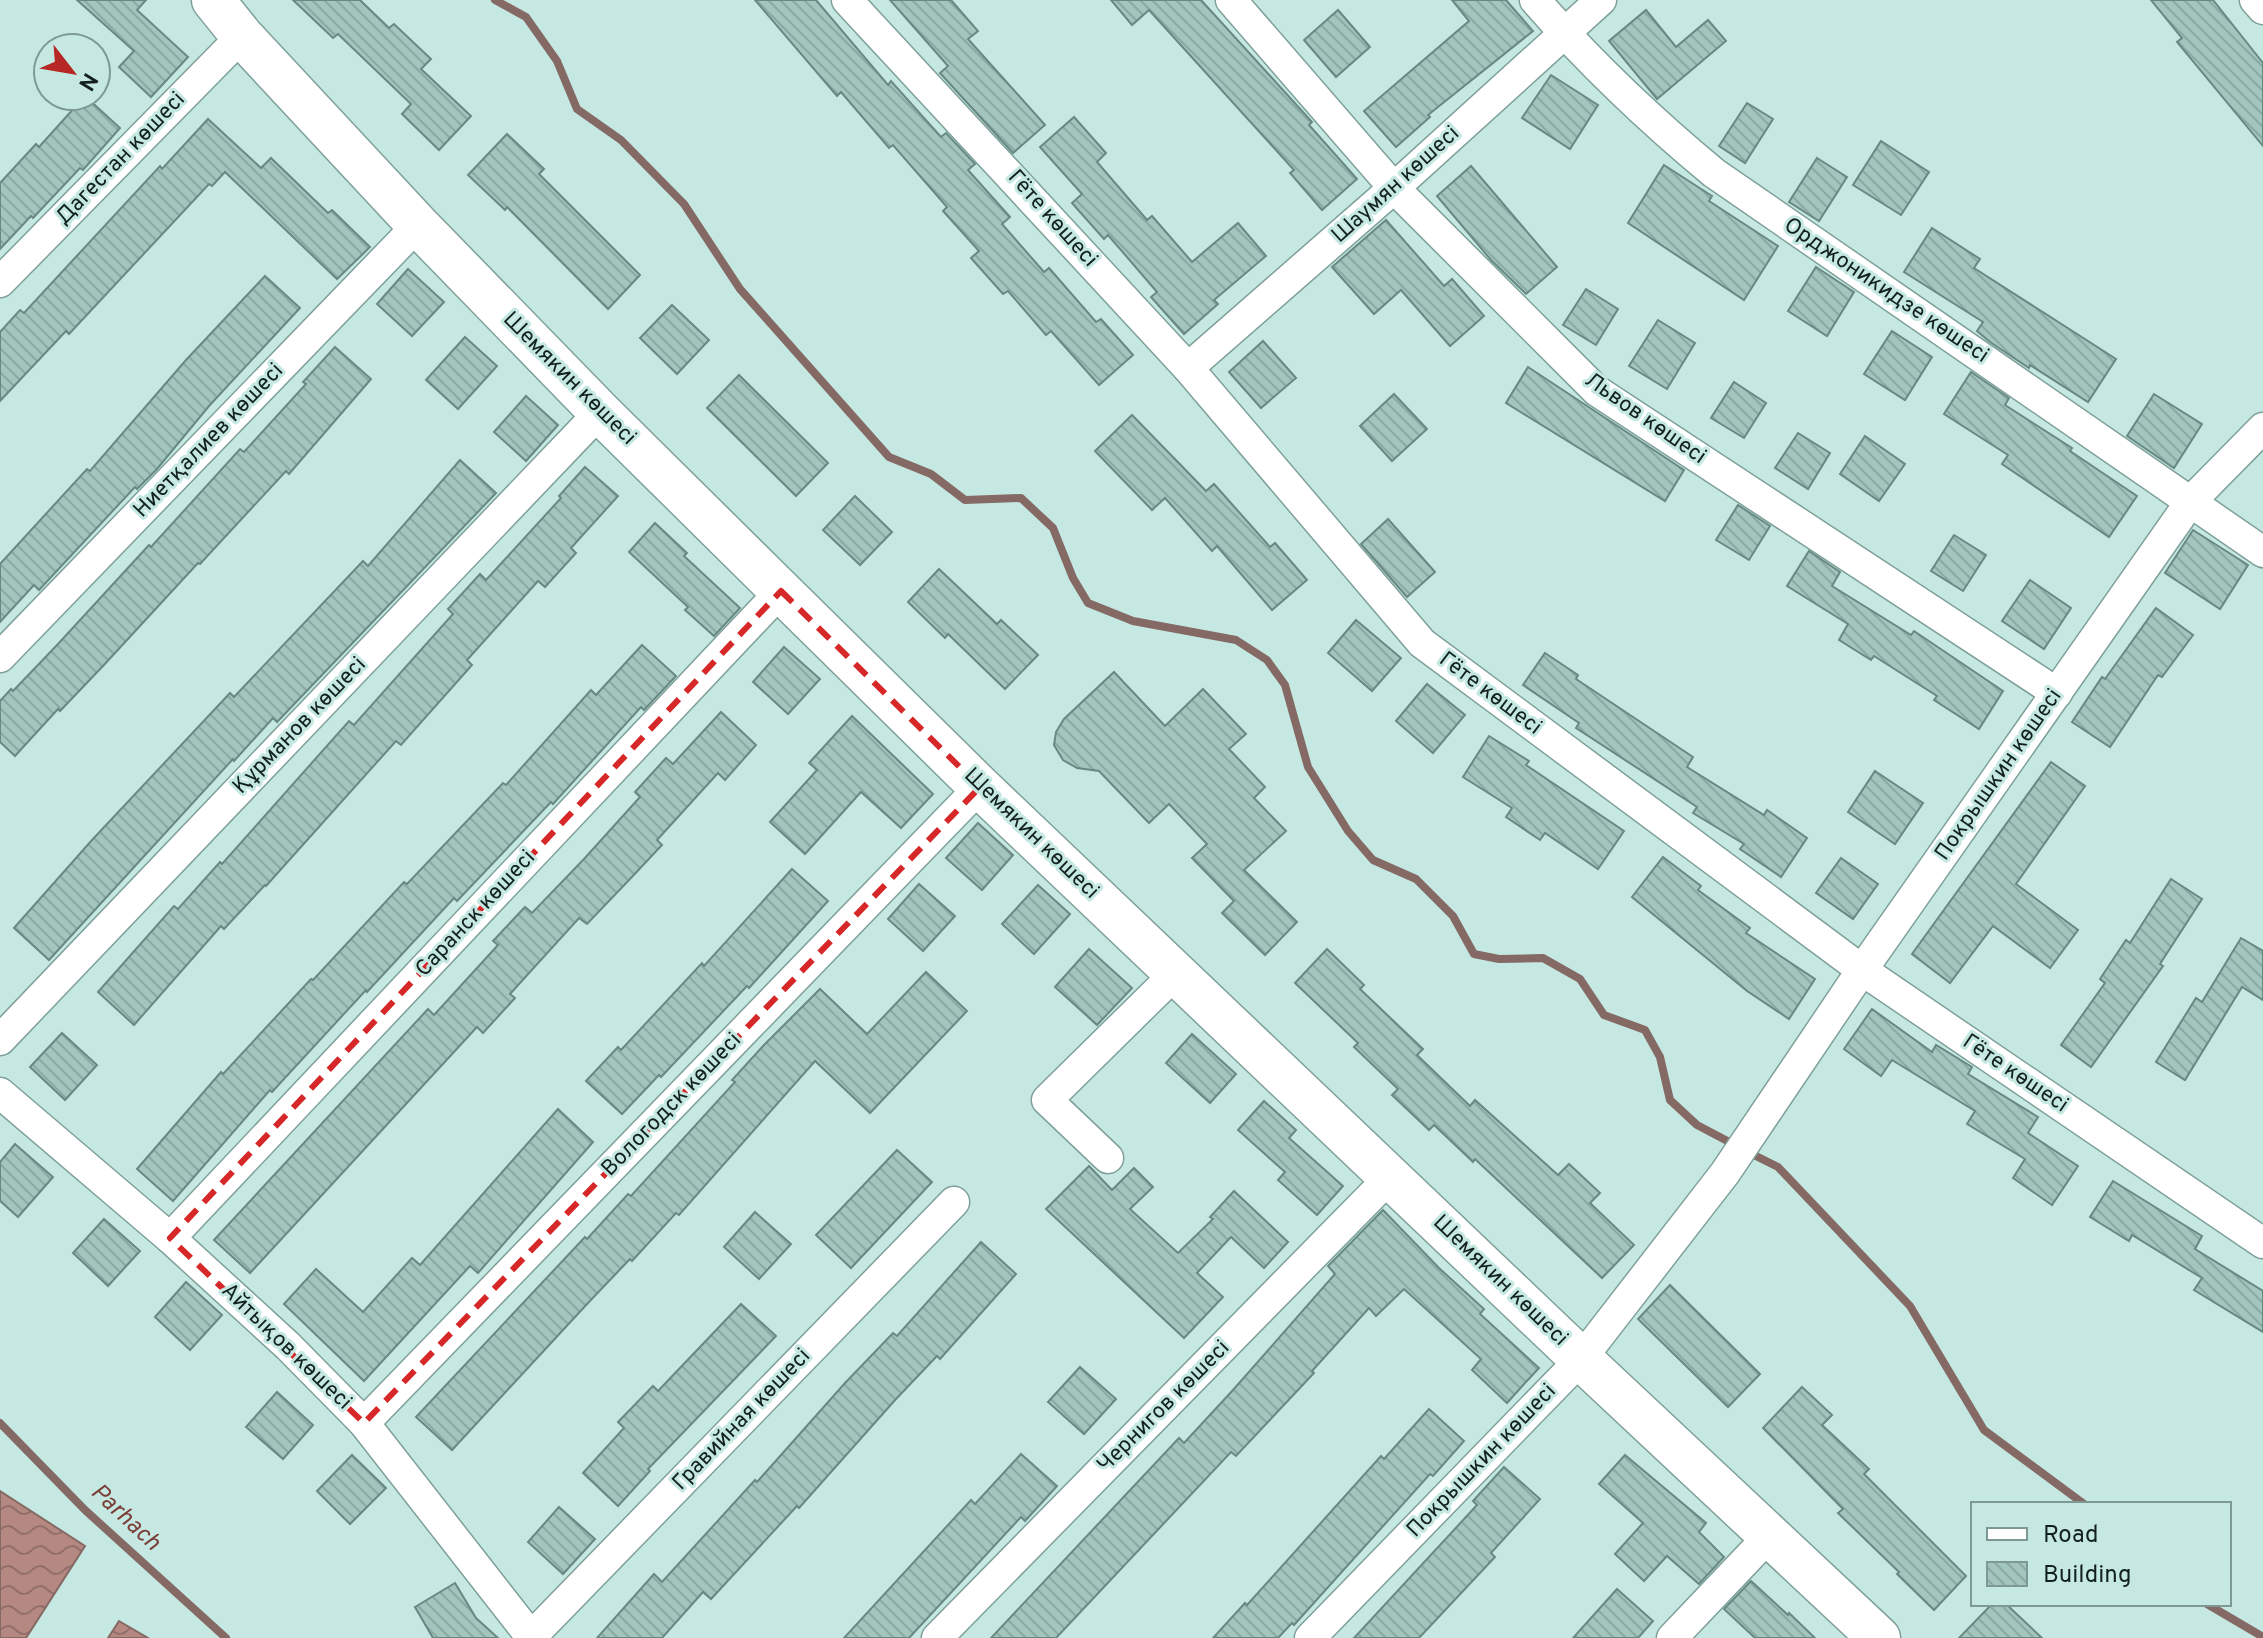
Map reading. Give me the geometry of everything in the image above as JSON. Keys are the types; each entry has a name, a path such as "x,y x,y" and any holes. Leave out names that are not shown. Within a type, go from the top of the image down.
{"main road":[{"name":"Шемякин көшесі","path":"213,0 242,36 418,225 600,412 980,787 1879,1638"}],"street":[{"name":"Гёте көшесі","path":"847,0 1188,368 1422,643 1862,970 2263,1243"},
{"name":"Львов көшесі","path":"1231,0 1394,188 1597,391 2057,693"},
{"name":"Орджоникидзе көшесі","path":"1535,0 1565,34 1674,140 1714,173 2263,552"},
{"name":"Шаумян көшесі","path":"1188,368 1394,188 1601,0"},
{"path":"2255,0 2263,9"},
{"name":"Дагестан көшесі","path":"0,282 242,36"},
{"name":"Ниетқалиев көшесі","path":"0,657 418,225"},
{"name":"Құрманов көшесі","path":"0,1040 600,412"},
{"name":"Покрышкин көшесі","path":"1310,1638 1581,1359 1732,1162 1862,970 2191,501 2263,428"},
{"name":"Саранск көшесі","path":"170,1238 781,591"},
{"name":"Вологодск көшесі","path":"364,1423 980,787"},
{"path":"1108,1158 1047,1100 1177,972"},
{"name":"Айтықов көшесі","path":"0,1093 170,1238 288,1346 364,1423 532,1637"},
{"name":"Чернигов көшесі","path":"937,1638 1391,1176"},
{"name":"Гравийная көшесі","path":"532,1637 954,1202"},
{"path":"1672,1638 1770,1535"}],"highlighted area":[{"path":"781,591 980,787 364,1423 170,1238"}],"water":[{"path":"0,1491 85,1546 26,1638 0,1638"},
{"path":"119,1621 148,1638 108,1638"}],"building":[{"path":"77,0 146,0 137,10 188,57 151,97 119,67 134,51"},
{"path":"293,0 360,0 389,28 394,24 431,59 421,69 471,116 439,150 402,114 411,104 338,34 333,38"},
{"path":"755,0 816,0 888,85 891,81 941,137 946,133 975,164 968,170 1010,217 1002,224 1044,272 1049,268 1096,322 1101,319 1133,355 1099,385 1051,331 1046,335 1008,291 1003,294 971,258 979,251 943,211 947,207 893,145 889,148 841,92 837,96"},
{"path":"890,0 951,0 978,31 968,39 1045,125 1013,153 940,73 948,66"},
{"path":"1111,0 1201,0 1312,122 1309,125 1357,179 1322,210 1290,173 1294,170 1149,10 1132,25"},
{"path":"1452,0 1506,0 1533,31 1428,115 1430,117 1396,147 1364,111 1469,21"},
{"path":"2151,0 2213,0 2263,63 2263,146 2177,42 2182,38"},
{"path":"1338,10 1370,47 1336,77 1304,40"},
{"path":"1646,10 1676,47 1708,20 1726,41 1657,99 1609,41"},
{"path":"1551,75 1598,105 1570,149 1522,118"},
{"path":"1747,103 1773,119 1745,163 1719,146"},
{"path":"71,112 102,112 120,128 83,170 80,168 0,249 0,183 36,144 39,147"},
{"path":"1074,117 1106,153 1097,162 1147,220 1152,216 1192,262 1238,223 1266,256 1214,300 1218,304 1184,334 1151,297 1157,292 1108,235 1104,239 1072,203 1082,194 1040,147"},
{"path":"208,119 261,168 271,158 328,213 332,210 370,247 337,279 225,172 212,186 209,184 69,334 66,331 0,401 0,332 20,310 24,313 160,166 162,169"},
{"path":"507,134 544,169 539,174 640,275 608,309 507,207 505,210 468,175"},
{"path":"1881,141 1929,172 1901,215 1853,185"},
{"path":"1817,158 1847,177 1819,221 1789,202"},
{"path":"1664,165 1712,196 1709,201 1778,246 1744,300 1628,223"},
{"path":"1471,166 1557,267 1526,294 1491,260 1437,196"},
{"path":"1386,220 1444,286 1452,279 1484,316 1450,346 1401,290 1374,314 1332,267"},
{"path":"1932,228 1980,259 1974,268 2116,359 2088,402 1990,342 1977,331 1983,322 1904,272"},
{"path":"1816,267 1854,292 1827,336 1788,311"},
{"path":"408,269 444,302 412,336 377,304"},
{"path":"265,276 300,308 209,406 157,469 137,489 135,487 39,590 34,585 0,622 0,564 87,469 90,471 186,360"},
{"path":"1586,289 1618,309 1596,345 1563,325"},
{"path":"672,305 709,340 677,374 640,338"},
{"path":"1658,320 1695,343 1667,389 1629,366"},
{"path":"1892,331 1932,357 1905,400 1864,374"},
{"path":"465,337 497,366 458,409 426,380"},
{"path":"1263,341 1296,378 1261,408 1229,372"},
{"path":"335,347 371,379 289,474 286,471 15,756 0,742 0,701 58,644 149,545 151,547 240,449 244,452"},
{"path":"1528,367 1684,470 1665,501 1506,403"},
{"path":"1971,372 2009,398 2005,405 2072,448 2070,451 2137,496 2109,537 2002,464 2008,455 1944,414"},
{"path":"739,375 828,463 796,496 707,408"},
{"path":"1734,382 1766,403 1744,438 1711,418"},
{"path":"1394,394 1427,429 1392,461 1360,426"},
{"path":"2154,394 2202,424 2174,468 2127,436"},
{"path":"526,396 558,425 526,461 494,432"},
{"path":"1132,415 1206,491 1214,484 1270,547 1275,543 1307,580 1272,610 1217,546 1212,551 1165,498 1152,510 1095,451"},
{"path":"1798,433 1830,453 1808,489 1775,468"},
{"path":"1865,436 1905,464 1879,501 1840,474"},
{"path":"460,460 496,493 277,722 273,718 233,759 49,960 14,928 230,693 234,697 363,561 368,566"},
{"path":"585,467 618,496 571,548 576,553 545,587 538,581 467,660 472,665 401,745 396,741 266,886 224,929 221,926 134,1025 98,992 174,906 178,909 220,862 222,864 349,721 354,725 453,614 448,609 480,574 486,580"},
{"path":"855,496 892,532 860,565 823,530"},
{"path":"1738,505 1770,526 1749,560 1716,540"},
{"path":"1388,519 1435,572 1407,597 1361,544"},
{"path":"655,523 687,553 684,556 740,608 714,636 629,552"},
{"path":"2193,530 2248,565 2220,609 2165,573"},
{"path":"1954,535 1986,555 1963,591 1931,571"},
{"path":"1809,551 1840,572 1832,586 1911,635 1914,631 2003,691 1979,729 1934,700 1937,696 1874,656 1871,660 1839,640 1848,624 1787,586"},
{"path":"939,569 997,624 1001,620 1038,655 1005,689 948,634 945,638 908,602"},
{"path":"2030,580 2071,608 2044,649 2002,621"},
{"path":"2156,608 2193,635 2162,677 2158,675 2110,747 2072,722 2102,677 2105,679"},
{"path":"1356,620 1401,658 1372,691 1328,653"},
{"path":"642,645 676,676 644,710 641,707 553,804 551,802 457,901 454,898 272,1092 270,1090 173,1201 137,1169 221,1072 223,1074 404,882 407,884 503,783 506,785 591,690 596,695"},
{"path":"784,647 820,679 788,714 753,682"},
{"path":"1545,653 1578,675 1576,679 1693,757 1687,767 1764,815 1767,810 1807,838 1781,877 1740,849 1744,844 1693,813 1697,807 1576,728 1579,723 1523,685"},
{"path":"1114,672 1165,726 1203,689 1246,734 1229,749 1265,787 1254,798 1286,831 1244,870 1297,922 1265,955 1222,913 1234,901 1192,858 1207,844 1169,804 1149,823 1099,771 1077,768 1063,760 1054,745 1056,732 1064,719"},
{"path":"1427,684 1465,715 1433,753 1396,721"},
{"path":"721,712 756,745 725,780 718,773 657,840 662,845 587,924 579,918 510,994 515,998 483,1033 477,1027 250,1273 214,1240 428,1009 434,1015 498,945 493,941 525,907 532,913 584,859 640,797 635,792 666,758 673,764"},
{"path":"852,716 933,794 901,828 861,792 805,854 770,822 817,770 809,763"},
{"path":"1489,736 1529,761 1526,765 1624,831 1598,869 1545,833 1540,840 1506,817 1512,808 1463,777"},
{"path":"2051,762 2085,786 2016,884 2078,930 2050,968 1993,926 1950,983 1912,954"},
{"path":"1875,771 1923,803 1895,844 1848,812"},
{"path":"978,823 1013,855 982,890 946,858"},
{"path":"1663,857 1701,886 1698,890 1750,928 1746,933 1815,979 1789,1019 1747,991 1632,897"},
{"path":"1841,858 1878,884 1853,919 1816,893"},
{"path":"792,869 828,901 749,988 747,986 622,1114 586,1081 618,1047 621,1050 702,963 704,966"},
{"path":"2171,879 2202,899 2160,964 2163,966 2091,1067 2061,1045 2105,983 2100,979 2126,940 2130,943"},
{"path":"919,884 955,916 923,951 888,919"},
{"path":"1038,885 1070,914 1034,954 1002,924"},
{"path":"2241,938 2263,951 2263,1000 2242,987 2185,1080 2156,1062 2196,998 2202,1002"},
{"path":"1089,949 1132,988 1097,1025 1055,987"},
{"path":"1327,949 1364,985 1360,989 1423,1049 1417,1055 1470,1106 1475,1100 1558,1175 1569,1164 1600,1193 1590,1203 1634,1245 1602,1278 1475,1159 1473,1162 1434,1125 1429,1130 1392,1095 1398,1089 1354,1047 1358,1043 1295,983"},
{"path":"926,972 967,1011 870,1113 815,1061 679,1215 676,1213 632,1261 630,1259 452,1450 416,1417 585,1237 587,1239 628,1194 631,1196 735,1082 732,1080 820,989 867,1034"},
{"path":"1872,1009 1932,1052 1936,1045 1972,1067 1968,1074 2038,1117 2028,1133 2078,1166 2052,1205 2013,1178 2025,1159 1967,1124 1975,1111 1892,1060 1881,1076 1844,1049"},
{"path":"62,1033 97,1065 65,1100 30,1067"},
{"path":"1192,1034 1236,1074 1210,1103 1166,1063"},
{"path":"1264,1101 1296,1130 1289,1138 1343,1186 1317,1215 1278,1180 1285,1172 1238,1130"},
{"path":"558,1109 593,1142 478,1273 470,1266 364,1381 284,1304 316,1269 363,1312 412,1258 420,1265"},
{"path":"15,1144 53,1177 18,1217 0,1201 0,1162"},
{"path":"897,1150 932,1182 851,1268 816,1235"},
{"path":"1089,1166 1112,1190 1134,1168 1153,1187 1130,1209 1178,1253 1213,1219 1210,1217 1234,1191 1288,1242 1264,1268 1231,1237 1197,1273 1223,1297 1184,1338 1046,1209"},
{"path":"2113,1181 2202,1236 2195,1249 2263,1291 2263,1332 2194,1290 2202,1278 2132,1235 2129,1241 2090,1217"},
{"path":"1383,1210 1484,1309 1480,1314 1539,1368 1507,1403 1472,1370 1481,1359 1404,1289 1376,1316 1369,1308 1312,1371 1314,1373 1236,1456 1231,1452 1056,1638 991,1638 1179,1438 1184,1443 1233,1390 1335,1274 1328,1266"},
{"path":"755,1212 791,1244 759,1279 724,1247"},
{"path":"104,1219 140,1251 108,1286 73,1253"},
{"path":"981,1242 1016,1274 940,1359 937,1356 799,1508 797,1506 711,1599 703,1592 662,1638 597,1638 654,1574 662,1582 845,1383 893,1333 897,1336"},
{"path":"186,1282 222,1315 190,1350 155,1317"},
{"path":"1670,1285 1760,1374 1728,1407 1638,1319"},
{"path":"741,1304 776,1336 648,1469 650,1471 618,1506 583,1473 624,1428 618,1422 653,1386 658,1391"},
{"path":"1080,1367 1116,1399 1084,1434 1048,1402"},
{"path":"1802,1387 1832,1415 1822,1425 1869,1469 1864,1474 1966,1576 1934,1610 1838,1513 1843,1509 1763,1428"},
{"path":"277,1392 313,1425 283,1459 246,1427"},
{"path":"1429,1409 1464,1441 1433,1476 1430,1474 1294,1625 1292,1623 1278,1638 1213,1638 1245,1603 1247,1605 1381,1456 1384,1459"},
{"path":"1021,1454 1057,1486 1025,1521 1021,1517 909,1638 844,1638 971,1500 975,1504"},
{"path":"352,1455 386,1488 350,1524 317,1491"},
{"path":"1625,1455 1706,1523 1699,1532 1724,1557 1699,1584 1667,1556 1644,1581 1615,1554 1643,1523 1599,1484"},
{"path":"1504,1467 1540,1499 1491,1553 1495,1557 1419,1638 1354,1638 1477,1505 1473,1501"},
{"path":"559,1507 595,1539 563,1574 528,1542"},
{"path":"1751,1581 1815,1638 1755,1638 1724,1609"},
{"path":"455,1583 476,1618 498,1638 433,1638 415,1607"},
{"path":"1617,1589 1653,1621 1638,1638 1573,1638"},
{"path":"1990,1606 2008,1606 2042,1638 1959,1638"}],"waterway":[{"path":"495,0 526,17 557,61 577,109 621,140 684,204 740,289 889,457 931,474 965,500 1021,498 1053,528 1073,578 1088,603 1133,621 1236,640 1267,660 1285,685 1308,767 1348,831 1373,860 1416,879 1453,916 1474,954 1499,959 1543,958 1580,979 1604,1015 1645,1030 1660,1057 1670,1100 1697,1125 1735,1145"},
{"path":"1748,1152 1778,1167 1910,1306 1984,1430 2081,1502"},
{"name":"Parhach","path":"0,1423 85,1510 226,1638"},
{"path":"2210,1606 2263,1637"}]}
